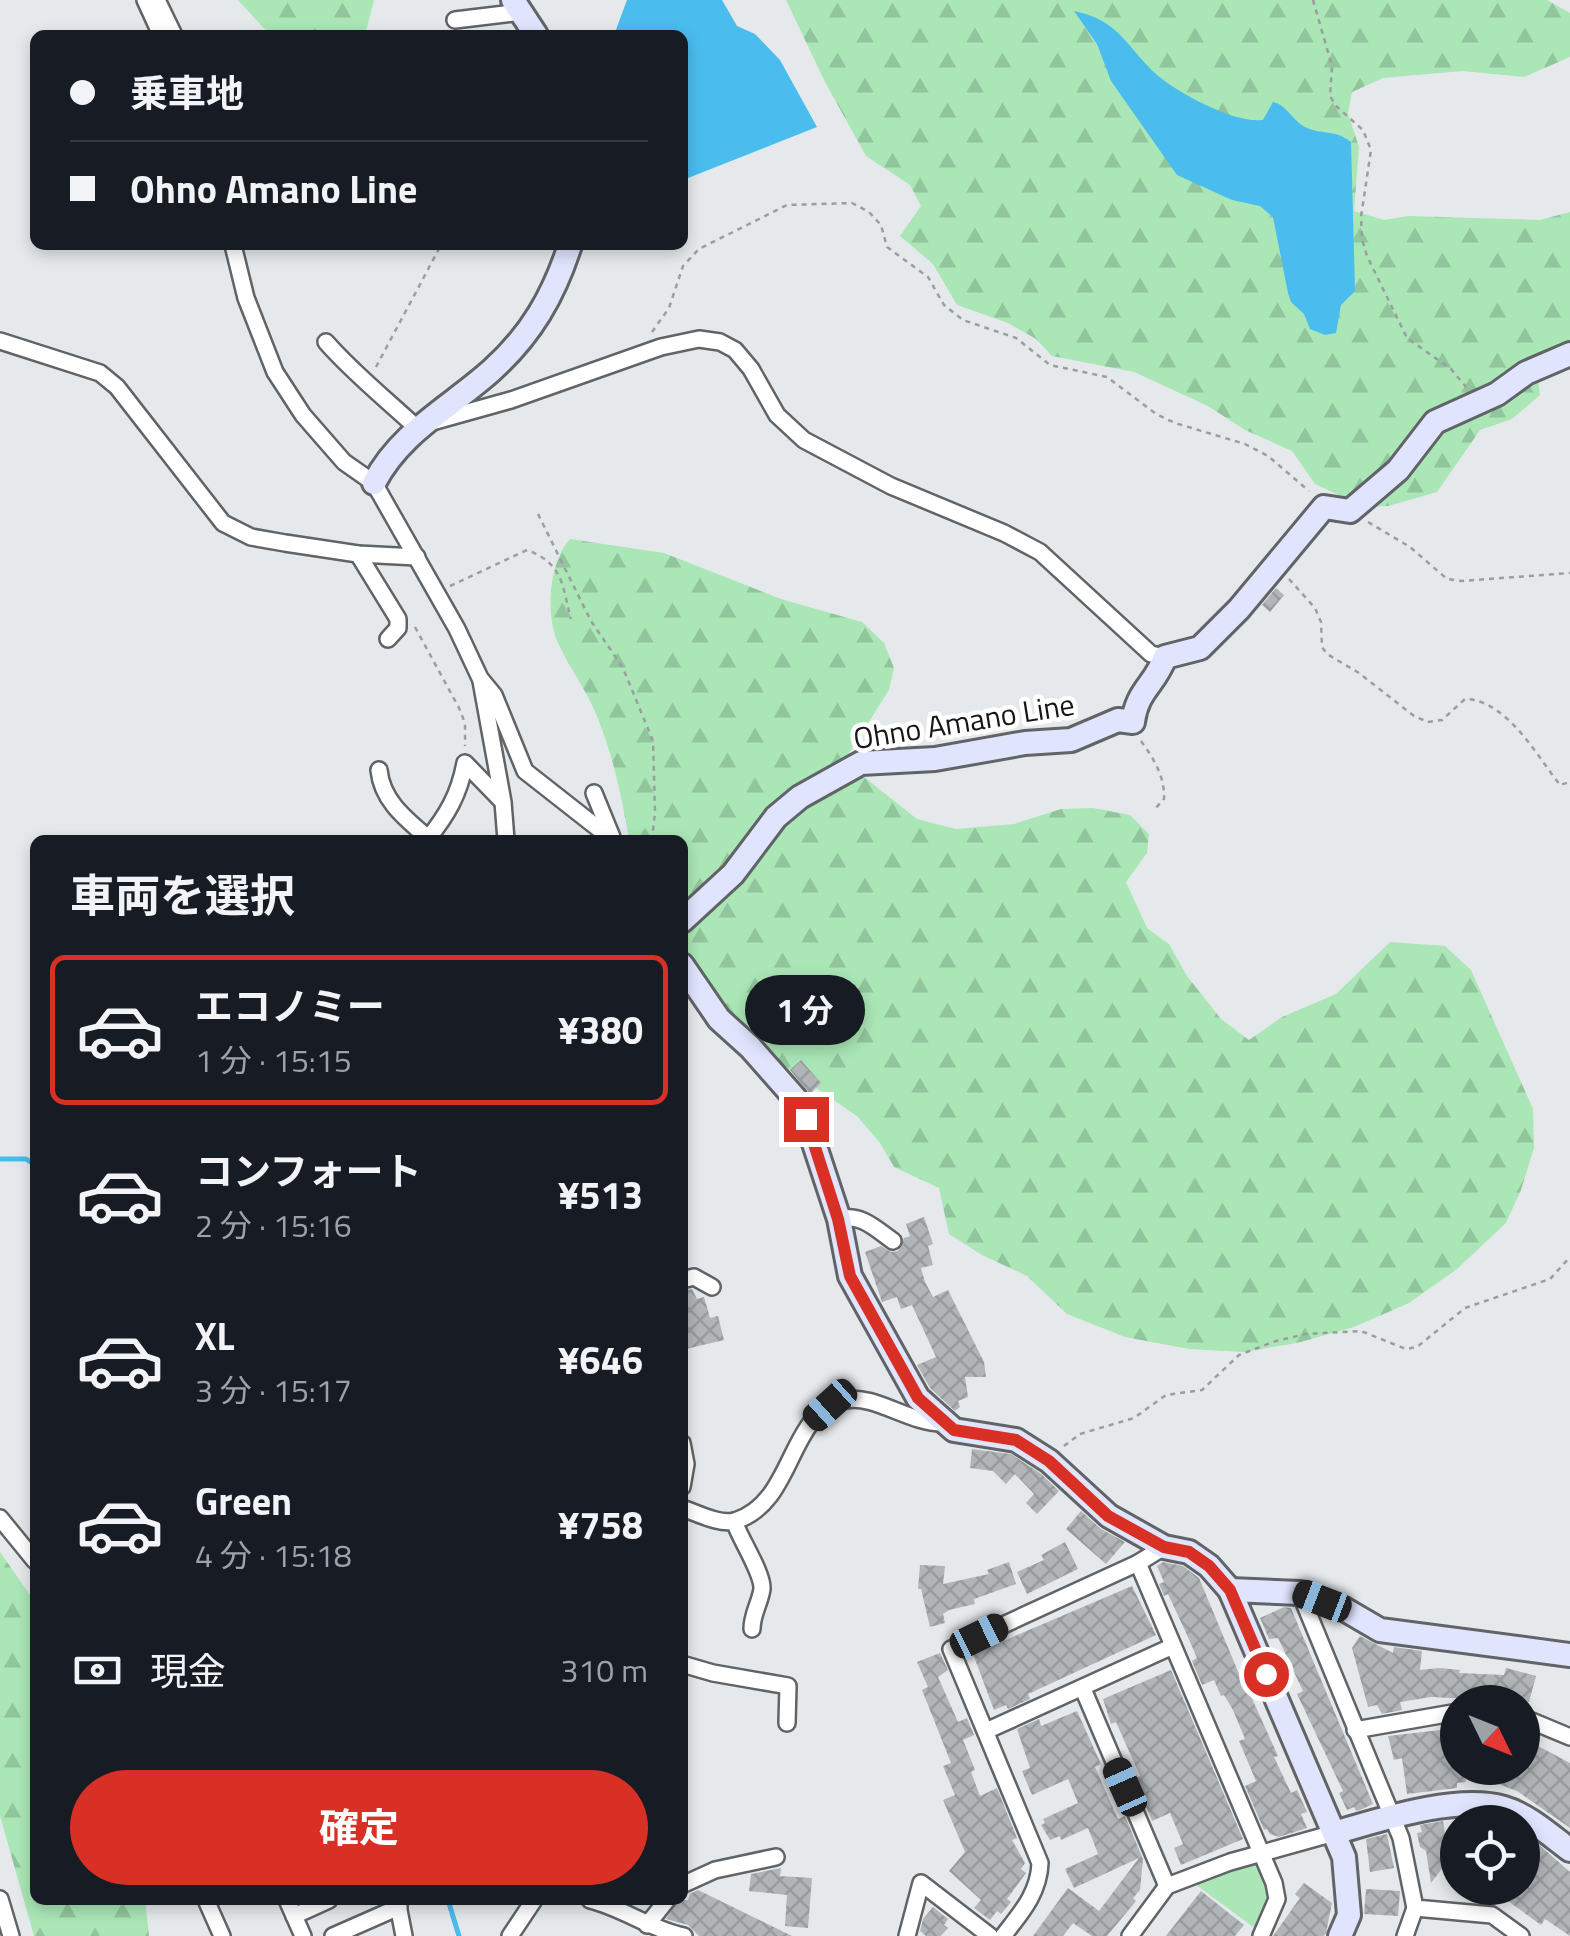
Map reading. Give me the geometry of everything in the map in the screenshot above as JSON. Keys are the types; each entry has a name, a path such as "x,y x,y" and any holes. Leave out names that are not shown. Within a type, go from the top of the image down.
{"main road":[{"path":"517,6 533,30"},
{"path":"374,482 394,450 492,370 525,336 558,282 568,250"},
{"path":"1133,722 1136,700 1161,670 1165,658 1200,648 1324,507 1350,511 1398,470 1435,422 1570,354"},
{"name":"Ohno Amano Line","path":"688,915 732,874 776,817 800,797 861,763 935,759 1008,745 1072,740 1118,720 1133,722"},
{"path":"688,979 719,1019 795,1098 806,1119 838,1219 850,1276 918,1398 954,1430 1016,1440 1049,1461 1108,1516 1164,1547 1189,1552 1209,1566 1230,1590 1344,1857 1349,1914 1340,1936"},
{"path":"1230,1590 1300,1592 1344,1609 1380,1630 1570,1655"},
{"path":"1334,1833 1433,1808 1502,1807 1529,1820 1570,1850"}],"street":[{"path":"146,0 159,30"},
{"path":"156,0 171,30"},
{"path":"456,20 517,6"},
{"path":"234,250 246,298 275,372 303,415 344,462 374,482 437,592 480,678 494,695 526,770 606,835"},
{"path":"326,342 352,372 421,427 661,347 699,339 720,342 752,369 777,415 804,440 890,486 1004,532 1040,552 1151,654 1165,658"},
{"path":"0,341 90,370 117,387 224,523 251,537 358,554 418,557"},
{"path":"358,554 398,619 398,628 388,639"},
{"path":"480,678 506,835"},
{"path":"465,763 503,802"},
{"path":"431,835 455,801 465,763"},
{"path":"380,770 380,781 390,802 424,835"},
{"path":"594,792 610,835"},
{"path":"838,1219 846,1216 866,1222 893,1241"},
{"path":"688,1278 694,1277 712,1288"},
{"path":"688,1510 734,1521 768,1500 813,1420 830,1405 849,1398 926,1423 943,1423"},
{"path":"0,1518 30,1555"},
{"path":"734,1521 762,1590 752,1615 752,1628"},
{"path":"1003,1936 1040,1881 1040,1863 952,1649 1138,1563 1164,1547"},
{"path":"1138,1563 1264,1852 1278,1899 1261,1936"},
{"path":"1300,1592 1401,1838 1415,1908 1405,1936"},
{"path":"986,1731 1173,1646"},
{"path":"688,1666 788,1686 787,1723"},
{"path":"1083,1688 1167,1886"},
{"path":"1355,1730 1440,1715"},
{"path":"1540,1724 1570,1737"},
{"path":"1130,1936 1167,1886 1264,1852 1334,1833"},
{"path":"688,1880 715,1870 776,1858"},
{"path":"906,1936 920,1883 990,1936"},
{"path":"0,1898 11,1936"},
{"path":"208,1905 222,1936"},
{"path":"333,1936 396,1905"},
{"path":"398,1905 404,1936"},
{"path":"510,1936 531,1905"},
{"path":"606,1905 647,1925 684,1936"},
{"path":"647,1925 663,1905"},
{"path":"290,1908 303,1936"},
{"path":"1415,1908 1492,1915 1521,1936"}],"path":[{"path":"1313,0 1332,66 1330,96 1363,130 1371,150 1361,217 1368,256 1407,338 1452,369 1476,403"},
{"path":"648,336 668,308 684,266 698,249 786,206 852,203 869,212 881,225 887,247 928,277 944,305 963,320 1016,338 1050,365 1107,378 1174,423 1246,444 1296,478 1324,507"},
{"path":"368,382 438,250"},
{"path":"1350,511 1410,548 1447,579 1461,582 1570,574"},
{"path":"538,514 591,621 620,662 653,741 653,835"},
{"path":"437,592 527,550 550,562 558,572 572,620"},
{"path":"1276,564 1315,608 1327,654 1428,722 1442,720 1465,699 1474,699 1497,711 1560,785 1570,782"},
{"path":"414,626 465,723 465,763"},
{"path":"1133,722 1164,787 1164,800 1154,810"},
{"path":"1049,1461 1080,1434 1134,1418 1174,1392 1208,1386 1250,1348 1306,1334 1361,1331 1406,1349 1417,1347 1465,1308 1550,1279 1570,1256"}],"green space":[{"path":"238,0 374,0 366,30 265,30"},
{"path":"786,0 1547,0 1570,13 1570,57 1524,77 1463,71 1383,78 1352,92 1348,113 1359,147 1354,211 1384,220 1408,216 1540,220 1570,212 1570,344 1538,376 1540,395 1512,419 1480,430 1437,492 1388,506 1364,507 1315,484 1292,451 1245,430 1208,406 1134,372 1052,356 1036,339 1008,323 957,305 933,264 900,236 921,206 910,185 866,156"},
{"path":"570,539 664,553 781,599 862,622 884,643 894,668 889,690 844,761 917,819 956,829 1014,824 1061,809 1093,808 1130,815 1149,834 1147,853 1126,882 1147,928 1169,944 1187,976 1221,1019 1249,1040 1282,1017 1336,994 1390,942 1445,946 1471,970 1533,1109 1534,1148 1506,1223 1457,1269 1409,1303 1354,1327 1244,1352 1189,1349 1125,1337 1067,1314 1027,1276 949,1234 939,1188 894,1167 857,1116 756,1047 688,985 688,835 628,835 604,734 563,653 551,618 551,589"},
{"path":"0,1552 30,1595 30,1905 146,1905 149,1936 34,1936 0,1816"},
{"path":"1253,1858 1265,1864 1272,1896 1256,1929 1191,1881"}],"water":[{"path":"627,0 722,0 737,26 755,34 780,60 817,127 688,178 688,30 616,30"},
{"path":"1074,11 1113,28 1157,75 1207,106 1238,117 1263,120 1273,102 1305,127 1351,142 1355,291 1341,305 1336,333 1325,335 1310,329 1304,314 1291,302 1273,217 1260,206 1232,200 1177,175 1111,81 1097,44"}],"building":[{"path":"1276,588 1284,595 1270,612 1262,605"},
{"path":"801,1060 821,1083 810,1094 790,1070"},
{"path":"924,1217 933,1244 928,1246 933,1265 921,1268 925,1282 933,1297 948,1290 984,1362 986,1377 965,1377 968,1397 958,1401 960,1407 955,1411 930,1388 917,1365 936,1357 912,1305 901,1309 897,1297 882,1302 865,1252 881,1246 898,1251 904,1238 910,1236 906,1224"},
{"path":"692,1289 697,1299 704,1297 710,1318 718,1316 724,1340 688,1349 688,1290"},
{"path":"972,1449 1011,1454 1059,1491 1037,1514 1026,1503 1034,1494 1015,1474 1006,1484 993,1471 970,1468"},
{"path":"1081,1511 1101,1529 1125,1542 1106,1564 1066,1529"},
{"path":"1065,1542 1078,1569 1027,1594 1017,1572 1044,1560 1041,1555"},
{"path":"1009,1562 1016,1584 974,1599 975,1604 949,1610 943,1614 945,1623 930,1627 918,1589 920,1565 945,1566 943,1584 989,1574 987,1570"},
{"path":"1163,1562 1183,1566 1199,1578 1278,1756 1274,1757 1291,1793 1297,1790 1307,1812 1301,1814 1307,1828 1279,1837 1264,1830 1245,1786 1256,1781 1239,1741 1245,1739 1214,1680 1202,1685 1192,1661 1197,1658 1168,1594 1164,1596 1159,1584 1164,1582 1157,1566"},
{"path":"1132,1586 1156,1635 1028,1694 1030,1699 1008,1709 1006,1705 994,1710 973,1654"},
{"path":"1284,1607 1291,1608 1373,1804 1360,1810 1347,1810 1339,1793 1343,1791 1297,1694 1303,1691 1278,1638 1269,1639 1260,1618"},
{"path":"1360,1636 1393,1653 1394,1647 1422,1651 1420,1670 1439,1668 1504,1675 1506,1668 1536,1676 1534,1685 1440,1685 1440,1697 1400,1702 1402,1710 1382,1714 1377,1705 1368,1707 1352,1648"},
{"path":"940,1653 948,1670 938,1677 958,1722 967,1718 974,1735 963,1740 980,1796 997,1788 1017,1838 1012,1840 1025,1863 1021,1869 1026,1873 1007,1899 1011,1902 990,1920 974,1908 981,1900 949,1871 965,1852 943,1800 955,1795 943,1766 951,1763 922,1690 928,1687 917,1662"},
{"path":"1171,1670 1243,1839 1181,1865 1174,1848 1183,1844 1170,1813 1152,1821 1135,1778 1140,1776 1116,1722 1111,1724 1103,1699"},
{"path":"1077,1711 1101,1764 1095,1767 1118,1819 1125,1816 1143,1859 1140,1890 1133,1898 1136,1901 1107,1936 1092,1936 1073,1923 1063,1936 1033,1936 1068,1888 1099,1911 1139,1858 1074,1888 1065,1869 1098,1854 1088,1828 1061,1840 1060,1836 1050,1840 1041,1825 1045,1823 1043,1819 1078,1803 1068,1779 1032,1795 1022,1771 1030,1768 1017,1729 1039,1719 1041,1726"},
{"path":"1440,1730 1440,1785 1457,1788 1407,1794 1402,1758 1394,1760 1388,1736"},
{"path":"1540,1747 1570,1763 1570,1828 1540,1805 1501,1785 1540,1785"},
{"path":"1440,1822 1440,1871 1431,1883 1426,1851 1420,1847 1417,1833 1422,1832 1420,1825"},
{"path":"1387,1834 1394,1868 1370,1872 1366,1839"},
{"path":"1540,1846 1570,1872 1570,1936 1545,1919 1541,1925 1513,1905 1540,1905"},
{"path":"781,1868 780,1876 812,1878 808,1928 785,1926 787,1895 749,1891 751,1874"},
{"path":"1304,1883 1332,1903 1326,1933 1273,1936 1300,1898 1295,1894"},
{"path":"1366,1889 1400,1891 1398,1916 1364,1914"},
{"path":"698,1890 792,1936 699,1936 688,1925 666,1919 675,1905 688,1905 690,1894"},
{"path":"1201,1891 1244,1925 1235,1936 1166,1936"},
{"path":"933,1907 948,1919 944,1925 948,1928 941,1936 926,1936 920,1931 923,1919"}],"waterway":[{"path":"0,1159 30,1162"},
{"path":"450,1905 459,1936"}],"route":[{"path":"806,1119 838,1219 850,1276 918,1398 954,1430 1016,1440 1049,1461 1108,1516 1164,1547 1189,1552 1209,1566 1230,1590 1266,1674"}]}
